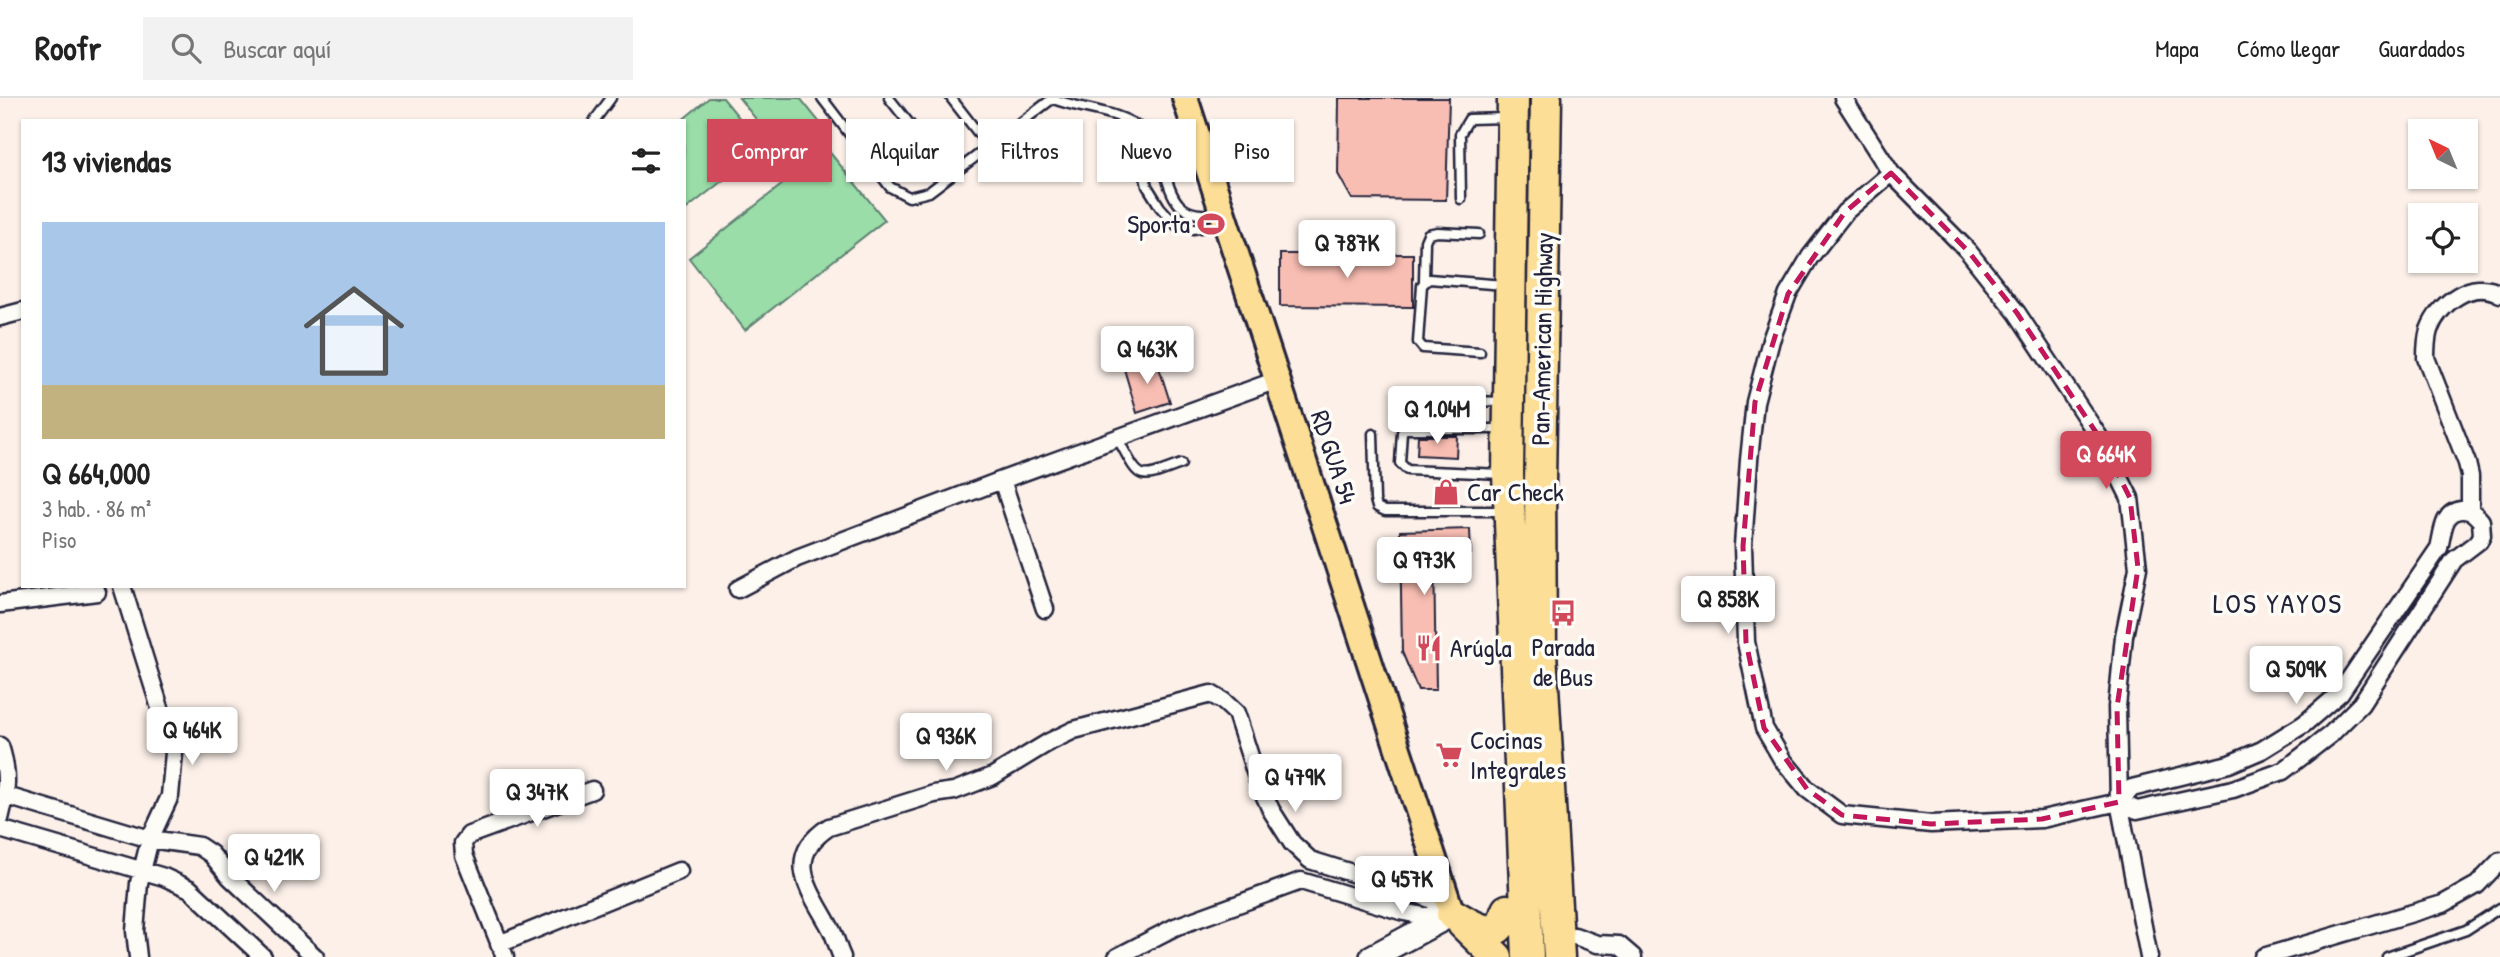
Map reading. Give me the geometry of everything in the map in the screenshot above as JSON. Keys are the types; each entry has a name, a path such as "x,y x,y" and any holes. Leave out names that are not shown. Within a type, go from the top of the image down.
{"highway":[{"name":"Pan-American Highway","path":"1546,98 1540,483 1541,652 1583,950"},
{"name":"Pan-American Highway","path":"1513,108 1508,474 1528,957"},
{"path":"1511,566 1502,610 1502,749 1511,957"},
{"path":"1452,914 1484,930 1493,931 1500,926 1507,910"},
{"path":"1452,914 1497,957"}],"main road":[{"name":"RD GUA 54","path":"1185,98 1452,914"}],"street":[{"path":"1843,98 1891,173 1968,251 2017,313 2101,440 2130,498 2138,568 2124,636 2117,707 2119,802 2149,957"},
{"path":"1891,173 1845,212 1810,257 1784,306 1771,341 1755,402 1743,546 1746,642 1764,728 1782,759 1807,789 1842,815 1931,824 2042,819 2119,802 2132,788 2229,764 2262,750 2304,724 2340,693 2439,548 2447,518 2457,511 2470,511"},
{"path":"2119,802 2137,810 2233,789 2283,771 2331,734 2361,704 2454,560 2479,541 2482,535 2481,522 2470,511 2470,476 2467,463 2426,358 2426,345 2434,319 2453,299 2478,289 2493,290 2500,294"},
{"path":"0,317 21,312"},
{"path":"738,589 797,558 1278,380"},
{"path":"1002,480 1045,609"},
{"path":"123,588 174,753 170,796 150,839 141,872 135,930 138,957"},
{"path":"0,604 97,592"},
{"path":"842,957 806,886 802,868 809,846 829,827 934,794 954,791 993,776 1074,730 1211,694 1236,713 1265,796 1284,831 1310,860 1413,892 1452,914"},
{"path":"0,746 8,773 0,819"},
{"path":"592,790 469,835 463,844 464,855 502,951 679,871"},
{"path":"3,795 150,839 199,846 211,854 230,877 314,957"},
{"path":"0,829 164,877 190,889 263,957"},
{"path":"1301,881 1310,860"},
{"path":"2263,957 2443,904 2477,885 2500,861"},
{"path":"1117,957 1175,927 1301,881 1404,912 1424,916 1452,914"},
{"path":"1372,957 1452,914"},
{"path":"1583,950 1619,944 1633,957"}],"lane":[{"path":"595,119 611,98"},
{"path":"822,98 846,128"},
{"path":"889,98 905,119"},
{"path":"951,98 978,133"},
{"path":"1026,119 1052,99 1117,119"},
{"path":"1461,199 1460,134 1463,125 1469,119 1513,108"},
{"path":"888,182 896,192 909,197 922,195 941,182"},
{"path":"1146,182 1160,207 1177,225 1193,229 1224,217"},
{"path":"1166,182 1171,196 1178,203 1194,212 1224,217"},
{"path":"1479,234 1428,234 1425,241 1418,342 1423,348 1429,349 1480,352"},
{"path":"1424,281 1429,279 1511,286"},
{"path":"1446,400 1510,416"},
{"path":"1508,474 1408,470 1400,463 1402,432 1405,429 1510,416"},
{"path":"1373,434 1377,507 1385,511 1510,511"},
{"path":"1118,439 1134,468 1142,475 1149,477 1181,464"},
{"path":"2386,957 2466,930 2500,908"}],"highlighted area":[{"path":"1891,173 1968,251 2017,313 2101,440 2130,498 2138,568 2117,707 2119,802 2042,819 1931,824 1842,815 1807,789 1764,728 1746,642 1743,546 1755,402 1788,294 1845,212"}],"green space":[{"path":"709,98 723,98 740,119 707,119 707,182 721,182 686,209 686,119 683,119"},
{"path":"739,98 800,98 817,119 756,119"},
{"path":"832,155 846,172 846,182 854,182 885,220 745,330 689,258 785,182 832,182"}],"building":[{"path":"1339,98 1449,98 1446,200 1352,199 1338,174"},
{"path":"1280,254 1413,254 1413,307 1280,306"},
{"path":"1156,358 1170,402 1137,413 1124,369"},
{"path":"1418,436 1457,436 1456,457 1417,455"},
{"path":"1470,529 1471,554 1434,554 1436,690 1418,690 1402,652 1400,531"}],"place":[{"name":"Sporta","path":"1211,224"},
{"name":"Car Check","path":"1446,492"},
{"name":"Parada de Bus","path":"1563,613"},
{"name":"Arúgla","path":"1429,648"},
{"name":"Cocinas Integrales","path":"1449,755"}],"district":[{"name":"LOS YAYOS","path":"2278,603"}]}
